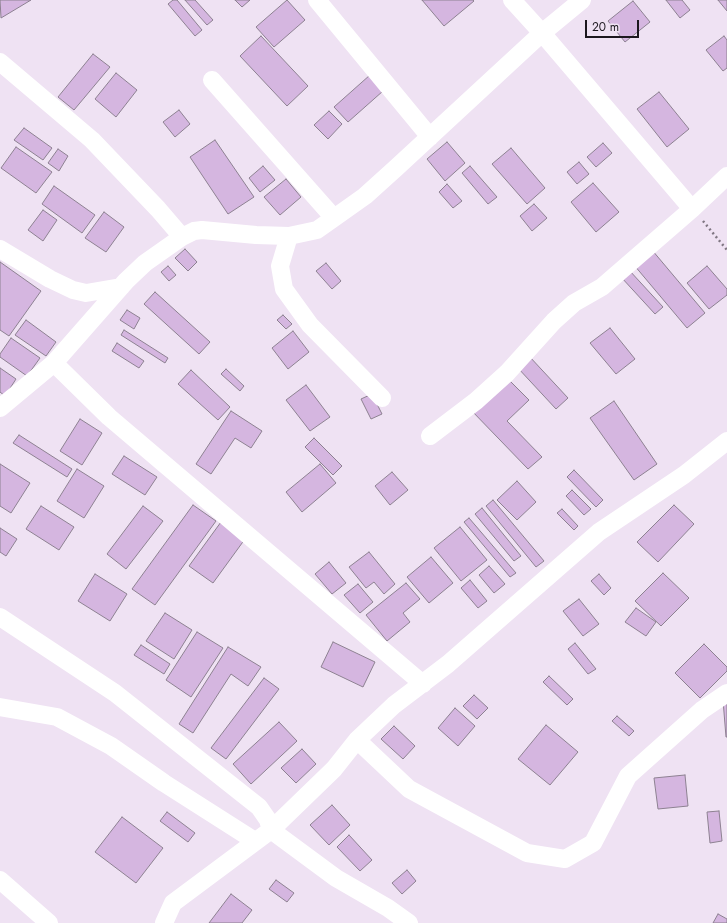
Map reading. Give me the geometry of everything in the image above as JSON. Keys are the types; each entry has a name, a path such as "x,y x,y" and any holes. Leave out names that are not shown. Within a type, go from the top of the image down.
{"street":[{"path":"317,0 430,137"},
{"path":"512,0 692,209"},
{"path":"0,408 54,363 121,287 144,264 182,237 194,231 202,230 256,236 289,236 317,230 365,196 542,33 582,0"},
{"path":"0,62 92,140 158,209 182,237"},
{"path":"212,80 334,218"},
{"path":"430,436 476,401 508,373 554,321 574,303 602,287 692,209 727,176"},
{"path":"289,236 280,266 284,289 310,326 382,398"},
{"path":"0,249 50,279 73,290 86,293 121,287"},
{"path":"54,363 109,417 423,684"},
{"path":"164,923 173,903 271,830 334,769 357,740 394,706 448,664 599,532 684,475 727,441"},
{"path":"0,617 115,693 259,807 268,820 271,830 336,878 388,908 410,923"},
{"path":"357,740 409,789 527,853 565,859 593,843 628,776 702,710 727,693"},
{"path":"0,707 57,717 111,746 164,783 255,841"},
{"path":"0,880 49,923"}],"path":[{"path":"692,209 727,250"}],"building":[{"path":"0,0 31,0 1,18"},
{"path":"173,0 177,0 202,30 195,36 168,4"},
{"path":"185,0 195,0 213,20 207,25"},
{"path":"235,0 250,0 242,7"},
{"path":"287,0 305,20 274,47 256,27"},
{"path":"422,0 473,0 474,1 444,26"},
{"path":"666,0 682,0 690,10 680,18"},
{"path":"718,0 727,0 727,11"},
{"path":"633,1 650,22 625,42 608,21"},
{"path":"261,36 308,86 287,106 240,56"},
{"path":"724,36 727,40 727,68 723,71 706,50"},
{"path":"93,54 110,67 74,110 58,97"},
{"path":"116,73 137,90 116,117 95,99"},
{"path":"370,75 383,91 348,122 334,107"},
{"path":"659,92 689,129 667,147 637,109"},
{"path":"179,110 190,124 175,137 163,122"},
{"path":"329,111 342,124 328,139 314,125"},
{"path":"24,128 52,148 43,160 14,140"},
{"path":"215,140 254,197 228,214 190,157"},
{"path":"447,142 465,163 445,181 427,159"},
{"path":"603,143 612,153 596,167 587,157"},
{"path":"16,147 52,172 36,193 1,168"},
{"path":"511,148 545,188 527,204 492,164"},
{"path":"58,149 68,156 59,171 48,163"},
{"path":"579,162 589,174 577,184 567,172"},
{"path":"263,166 275,180 260,192 249,178"},
{"path":"470,166 497,197 488,204 462,173"},
{"path":"286,179 301,197 280,215 264,197"},
{"path":"593,183 619,212 596,232 571,202"},
{"path":"447,184 462,201 453,208 439,192"},
{"path":"54,186 95,215 82,233 42,204"},
{"path":"534,204 547,218 532,231 520,216"},
{"path":"43,210 57,220 43,241 28,230"},
{"path":"104,212 124,227 106,252 85,238"},
{"path":"185,249 197,262 188,271 175,258"},
{"path":"652,250 705,313 687,328 634,265"},
{"path":"0,262 41,291 9,336 0,330"},
{"path":"326,263 341,281 332,289 316,271"},
{"path":"168,266 176,275 169,281 161,272"},
{"path":"707,266 727,289 727,295 709,309 687,283"},
{"path":"629,270 663,307 655,314 621,277"},
{"path":"155,292 210,342 199,354 144,304"},
{"path":"127,310 140,318 134,329 120,320"},
{"path":"283,315 292,324 286,329 277,320"},
{"path":"26,320 56,342 46,356 15,335"},
{"path":"610,328 635,359 616,374 590,343"},
{"path":"124,330 168,358 165,363 121,335"},
{"path":"293,331 309,352 288,369 272,348"},
{"path":"11,338 40,358 27,376 0,357 0,354"},
{"path":"117,343 144,361 139,368 112,351"},
{"path":"529,356 568,398 556,409 517,367"},
{"path":"0,368 16,379 5,396 0,392"},
{"path":"226,369 244,386 240,391 221,374"},
{"path":"191,370 230,407 218,420 178,384"},
{"path":"505,376 529,400 507,421 542,457 528,469 470,409"},
{"path":"306,385 330,417 310,431 286,400"},
{"path":"372,394 382,414 371,419 361,399"},
{"path":"614,401 657,464 634,480 590,418"},
{"path":"231,411 262,431 251,448 235,438 211,474 196,464"},
{"path":"80,419 102,433 82,465 60,451"},
{"path":"19,435 72,469 67,477 13,443"},
{"path":"314,438 342,466 333,475 305,447"},
{"path":"124,456 157,477 145,495 112,474"},
{"path":"0,464 30,483 11,513 0,506"},
{"path":"320,464 336,483 302,512 286,492"},
{"path":"77,469 104,486 84,518 57,501"},
{"path":"574,470 603,500 596,507 567,477"},
{"path":"392,472 408,490 390,505 375,486"},
{"path":"517,481 536,502 517,520 497,500"},
{"path":"572,490 591,509 584,515 566,496"},
{"path":"493,500 544,561 536,567 486,506"},
{"path":"193,505 216,521 155,605 132,589"},
{"path":"674,505 694,524 658,562 637,542"},
{"path":"41,506 74,527 59,550 26,529"},
{"path":"143,506 163,521 126,569 107,554"},
{"path":"482,508 521,556 514,561 475,514"},
{"path":"562,509 578,526 574,530 557,513"},
{"path":"469,518 516,573 510,577 464,522"},
{"path":"221,522 245,539 213,583 189,566"},
{"path":"460,527 487,560 461,581 434,548"},
{"path":"0,528 17,539 6,556 0,552"},
{"path":"369,552 395,584 384,594 374,582 366,588 349,567"},
{"path":"431,557 453,583 429,603 407,577"},
{"path":"329,562 346,583 332,594 315,574"},
{"path":"489,566 505,584 494,593 479,575"},
{"path":"663,573 689,598 661,626 635,601"},
{"path":"95,574 127,594 110,621 78,601"},
{"path":"599,574 611,588 604,595 591,581"},
{"path":"470,580 487,601 478,608 461,588"},
{"path":"406,583 420,599 403,613 410,622 387,641 366,615"},
{"path":"358,584 373,602 360,613 344,595"},
{"path":"579,599 599,624 583,636 563,611"},
{"path":"636,608 656,622 646,636 625,622"},
{"path":"165,613 192,630 174,659 146,641"},
{"path":"197,632 223,648 191,697 166,680"},
{"path":"333,642 375,662 363,687 321,667"},
{"path":"575,643 596,669 588,674 568,649"},
{"path":"704,644 727,667 727,671 700,698 675,673"},
{"path":"141,645 170,664 164,674 134,655"},
{"path":"228,647 261,667 248,686 231,674 193,733 179,724"},
{"path":"549,676 573,699 567,705 543,682"},
{"path":"264,678 279,689 226,759 211,748"},
{"path":"474,695 488,708 477,719 463,706"},
{"path":"723,700 727,700 727,737 726,737"},
{"path":"455,708 475,726 458,746 438,728"},
{"path":"617,716 634,731 629,736 612,721"},
{"path":"279,722 297,741 251,784 233,764"},
{"path":"546,725 578,752 550,785 518,759"},
{"path":"394,726 415,746 403,759 381,739"},
{"path":"302,749 316,764 296,783 281,768"},
{"path":"685,775 688,806 658,809 654,778"},
{"path":"332,805 350,825 329,845 310,825"},
{"path":"719,811 722,841 710,843 707,812"},
{"path":"167,812 195,833 188,842 160,821"},
{"path":"122,817 163,848 136,883 95,852"},
{"path":"349,835 372,860 360,871 337,847"},
{"path":"407,870 416,881 402,894 392,883"},
{"path":"276,880 294,893 287,902 269,889"},
{"path":"231,894 252,910 242,923 209,923"},
{"path":"718,914 727,919 727,923 713,923"}]}
